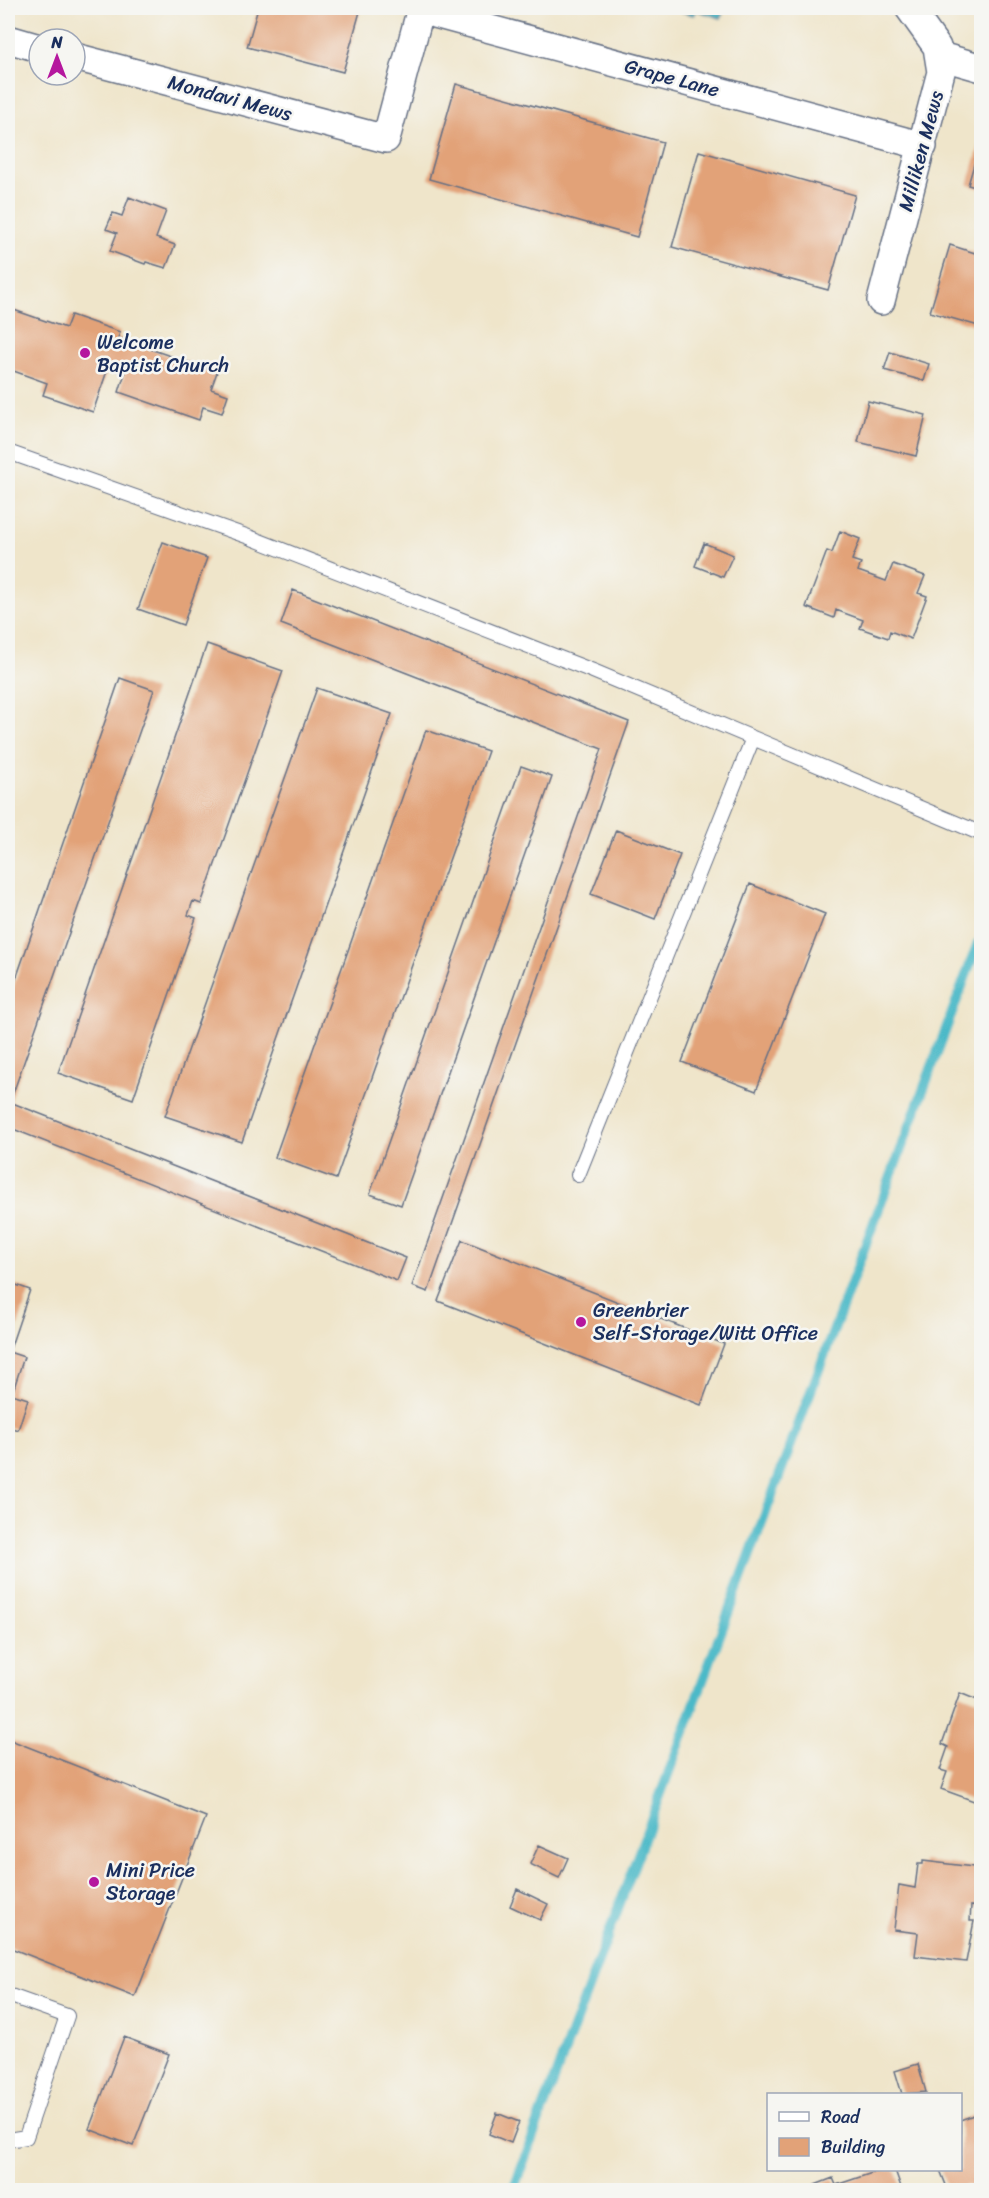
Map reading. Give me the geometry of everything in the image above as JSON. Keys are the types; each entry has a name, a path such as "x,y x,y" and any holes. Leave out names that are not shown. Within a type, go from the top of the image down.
{"street":[{"path":"909,8 930,35 940,56 981,68"},
{"name":"Mondavi Mews","path":"87,60 386,139 421,9"},
{"name":"Grape Lane","path":"421,9 923,146"},
{"path":"8,39 27,45"},
{"name":"Milliken Mews","path":"880,301 923,146 941,72 940,56"}],"lane":[{"path":"8,452 249,537 593,671 981,834"},
{"path":"578,1175 753,738"},
{"path":"8,1995 67,2016 26,2137 8,2140"}],"water":[{"path":"669,8 724,8 721,18 696,10 694,15"}],"building":[{"path":"258,8 361,8 343,72 247,47"},
{"path":"456,84 663,142 637,237 429,179"},
{"path":"982,140 982,189 968,185"},
{"path":"699,151 855,195 828,290 672,247"},
{"path":"129,197 166,211 156,238 175,245 166,268 146,262 145,264 110,251 117,233 106,229 113,213 122,216"},
{"path":"982,234 982,327 930,312 950,245 975,253"},
{"name":"Welcome Baptist Church","path":"8,308 66,328 71,315 120,332 118,338 217,372 211,389 228,395 222,413 203,407 199,420 119,392 125,373 108,368 93,412 43,395 47,383 8,369"},
{"path":"890,352 929,364 924,381 884,370"},
{"path":"868,401 926,415 916,456 858,442"},
{"path":"840,531 860,539 852,560 861,563 858,571 886,581 893,564 925,576 918,593 927,596 911,639 890,631 888,638 860,628 863,620 836,610 834,618 806,607 827,551 832,553"},
{"path":"163,542 207,558 183,625 138,609"},
{"path":"704,543 733,555 723,577 695,566"},
{"path":"293,590 629,722 428,1292 412,1286 602,749 281,624"},
{"path":"207,644 283,671 201,904 193,901 188,915 196,918 133,1099 58,1073"},
{"path":"120,678 154,690 10,1102 406,1258 397,1281 8,1127 8,1002"},
{"path":"317,688 392,714 242,1142 165,1116"},
{"path":"426,730 488,751 336,1179 275,1157"},
{"path":"521,766 552,777 401,1205 370,1194"},
{"path":"616,830 680,855 655,919 591,894"},
{"path":"750,884 825,914 756,1091 682,1062"},
{"name":"Greenbrier Self-Storage/Witt Office","path":"462,1240 724,1344 701,1405 438,1301"},
{"path":"8,1282 30,1290 9,1352 24,1357 12,1394 28,1399 18,1430 8,1427"},
{"path":"960,1693 977,1700 979,1693 982,1694 982,1804 941,1789 947,1772 940,1770 948,1747 942,1744"},
{"name":"Mini Price Storage","path":"8,1739 206,1817 135,1997 8,1947"},
{"path":"539,1845 568,1858 559,1878 530,1864"},
{"path":"923,1861 982,1868 982,1908 971,1906 970,1921 974,1921 966,1962 915,1956 918,1933 894,1930 899,1885 915,1888 918,1864 923,1864"},
{"path":"517,1889 548,1904 540,1920 510,1906"},
{"path":"124,2037 169,2054 133,2146 89,2129"},
{"path":"918,2064 926,2092 902,2093 895,2071"},
{"path":"982,2112 982,2186 971,2190 969,2185 948,2190 940,2171 962,2171 962,2119"},
{"path":"497,2113 519,2122 511,2143 489,2134"},
{"path":"878,2171 895,2171 902,2190 817,2190 815,2185 833,2178 836,2185"}],"waterway":[{"path":"513,2190 978,943"}],"place":[{"name":"Welcome Baptist Church","path":"85,353"},
{"name":"Greenbrier Self-Storage/Witt Office","path":"581,1322"},
{"name":"Mini Price Storage","path":"94,1882"}]}
